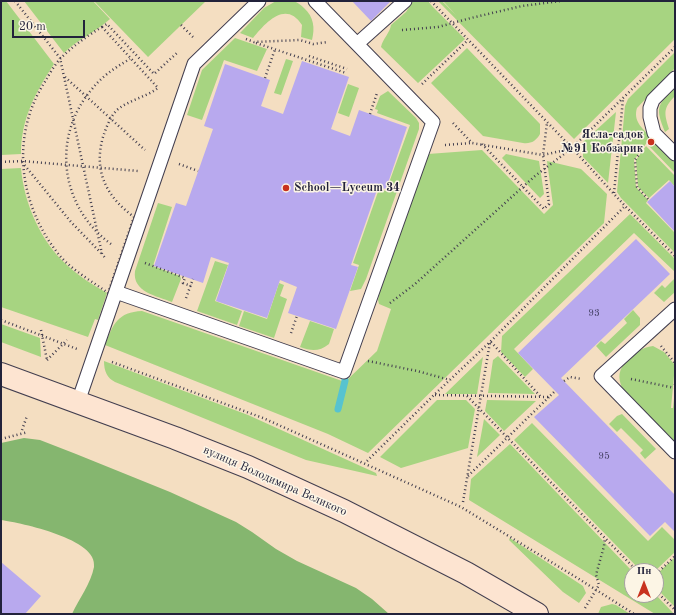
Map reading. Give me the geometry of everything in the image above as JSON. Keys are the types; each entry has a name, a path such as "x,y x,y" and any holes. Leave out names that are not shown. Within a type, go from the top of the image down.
{"main road":[{"name":"вулиця Володимира Великого","path":"1,374 175,438 248,467 344,511 466,573 536,614"}],"lane":[{"path":"78,402 116,292 123,250 163,166 194,64 259,1"},
{"path":"116,292 344,372 433,122 315,1"},
{"path":"354,41 367,35 405,1"},
{"path":"675,78 653,100 650,108 650,117 654,133 675,154"},
{"path":"675,310 601,376 668,447 675,452"}],"path":[{"path":"15,1 60,58 102,254"},
{"path":"431,1 572,148 625,206 675,256"},
{"path":"367,35 438,28 471,18 522,6 560,1"},
{"path":"102,28 158,88 117,110 106,128 102,142 100,168 103,178 117,204 134,217 108,293 76,271 60,257 42,228 30,204 22,161 25,134 30,112 43,85 60,58 78,43 107,24 154,74 182,48"},
{"path":"181,25 193,37"},
{"path":"228,31 254,42 346,73"},
{"path":"187,42 198,32"},
{"path":"254,42 300,40 313,44 354,41"},
{"path":"418,88 468,40"},
{"path":"361,325 415,284 523,186 572,148 675,47"},
{"path":"265,78 275,49"},
{"path":"309,56 347,68"},
{"path":"113,245 87,221 72,196 66,150 76,112 86,96 102,78 130,59"},
{"path":"64,76 163,166"},
{"path":"370,114 379,87"},
{"path":"614,194 623,99"},
{"path":"450,121 472,143"},
{"path":"482,144 544,209 549,204 542,155 547,122"},
{"path":"424,147 472,143 542,155 572,148"},
{"path":"646,144 635,160 637,187 649,200"},
{"path":"22,161 71,222 107,260"},
{"path":"1,162 22,161 100,168 163,166 198,171"},
{"path":"367,461 490,342 625,206"},
{"path":"123,250 136,260 185,278 183,283 191,286"},
{"path":"111,265 116,270"},
{"path":"186,300 193,279"},
{"path":"289,338 297,316"},
{"path":"1,320 263,418 461,508 634,614"},
{"path":"41,330 47,360 67,340"},
{"path":"463,502 490,342"},
{"path":"490,342 541,397"},
{"path":"349,357 417,371 450,380"},
{"path":"601,376 620,377 675,388 675,381"},
{"path":"468,477 555,391"},
{"path":"434,395 549,397"},
{"path":"467,396 629,563"},
{"path":"22,430 27,416"},
{"path":"1,439 28,432"},
{"path":"585,608 599,585 596,575 605,538"},
{"path":"664,566 675,556"},
{"path":"664,599 675,610"}],"green space":[{"path":"1,1 6,1 54,64 30,107 23,129 21,154 1,155"},
{"path":"24,1 93,1 110,19 64,53"},
{"path":"94,1 206,1 148,57"},
{"path":"276,1 294,1 307,11 313,23 312,40 301,37 302,25 296,18 289,14 276,16 270,20 253,38 240,33 264,8"},
{"path":"413,1 428,1 465,39 418,83 381,47 391,25 406,12"},
{"path":"438,1 442,1 456,15 443,1 675,1 675,39 574,139"},
{"path":"235,38 267,49 257,71 224,60 202,120 187,115 202,70"},
{"path":"467,48 540,124 540,134 535,140 528,143 523,143 483,136 431,83"},
{"path":"675,52 675,68 637,108 637,121 651,137 634,160 636,187 648,200 646,203 675,233 675,253 621,198 617,192 625,106 628,99"},
{"path":"286,59 293,61 281,95 274,93"},
{"path":"348,84 359,88 349,117 338,113"},
{"path":"675,87 675,96 668,104 666,111 666,119 669,129 665,132 659,112 660,107 664,99"},
{"path":"388,91 416,118 419,123 419,129 366,279 361,289 350,291 359,265 353,263 379,189 386,191 410,125 377,113 378,110 375,109 380,96"},
{"path":"616,112 608,183 583,157 583,142"},
{"path":"655,141 675,162 675,173 649,146"},
{"path":"646,146 675,176 675,187 669,180 649,198 638,187 636,160"},
{"path":"482,150 544,214 553,205 547,161 581,169 607,194 604,223 368,453 328,434 105,345 114,325 118,320 127,314 142,311 345,382 377,351 391,309 379,304 378,300 380,290 428,154"},
{"path":"506,154 539,161 544,194 540,198 502,158"},
{"path":"21,168 30,208 42,234 50,246 73,270 87,281 107,293 98,320 95,319 88,337 1,307 1,169"},
{"path":"158,203 172,207 153,266 180,276 181,279 172,302 147,292 137,284 135,278 135,271"},
{"path":"630,214 675,259 675,272 634,233 514,349 533,369 525,377 501,352 502,336"},
{"path":"215,261 228,265 215,301 242,311 237,325 197,311"},
{"path":"675,278 675,292 664,302 654,293 662,285 665,288"},
{"path":"279,283 284,285 280,296 287,299 274,338 239,326 244,311 267,319"},
{"path":"633,310 640,318 640,325 606,357 596,346 601,341 605,344 627,323 624,319"},
{"path":"310,321 334,329 329,344 318,350 300,347"},
{"path":"1,324 40,338 41,357 1,342"},
{"path":"653,346 664,352 675,365 671,408 673,408 675,388 675,440 673,441 623,390 619,377 625,363 640,350"},
{"path":"498,356 535,394 488,393 493,360"},
{"path":"483,357 477,394 445,394"},
{"path":"104,361 248,415 376,473 377,476 306,460 115,382 106,374"},
{"path":"437,400 466,400 475,409 468,448 401,468 380,457"},
{"path":"487,400 536,401 504,431 485,411"},
{"path":"622,414 656,449 645,459 640,453 643,450 621,428 617,432 609,424 617,416"},
{"path":"484,419 500,435 477,457"},
{"path":"532,423 648,541 662,527 675,540 675,552 663,563 633,563 514,440"},
{"path":"24,438 40,440 76,454 170,492 236,522 276,549 297,561 356,588 372,599 389,614 72,614 88,585 94,567 92,557 84,548 57,534 1,520 1,443"},
{"path":"510,444 624,563 624,595 469,500 471,479"},
{"path":"510,538 583,586 586,593 579,603 563,592 509,540"},
{"path":"675,557 675,607 664,596 664,567"},
{"path":"637,603 664,603 674,614 655,614"},
{"path":"612,604 630,614 598,614 601,607"}],"building":[{"path":"352,1 391,1 371,21"},
{"path":"302,61 349,77 331,129 350,136 359,110 407,127 386,189 378,187 351,265 358,267 336,329 288,313 297,287 280,280 267,318 216,301 229,263 211,257 203,283 154,266 176,203 186,206 213,129 204,126 225,64 270,80 261,106 283,114"},
{"path":"670,181 675,187 675,232 647,202"},
{"path":"636,239 670,274 561,378 675,495 675,532 665,522 650,536 534,417 559,395 518,353"},
{"path":"1,562 41,596 25,614 1,614"}],"waterway":[{"path":"338,409 345,381 344,372"}],"place":[{"name":"Ясла-садок №91 Кобзарик","path":"651,142"},
{"name":"School—Lyceum 34","path":"286,188"}]}
